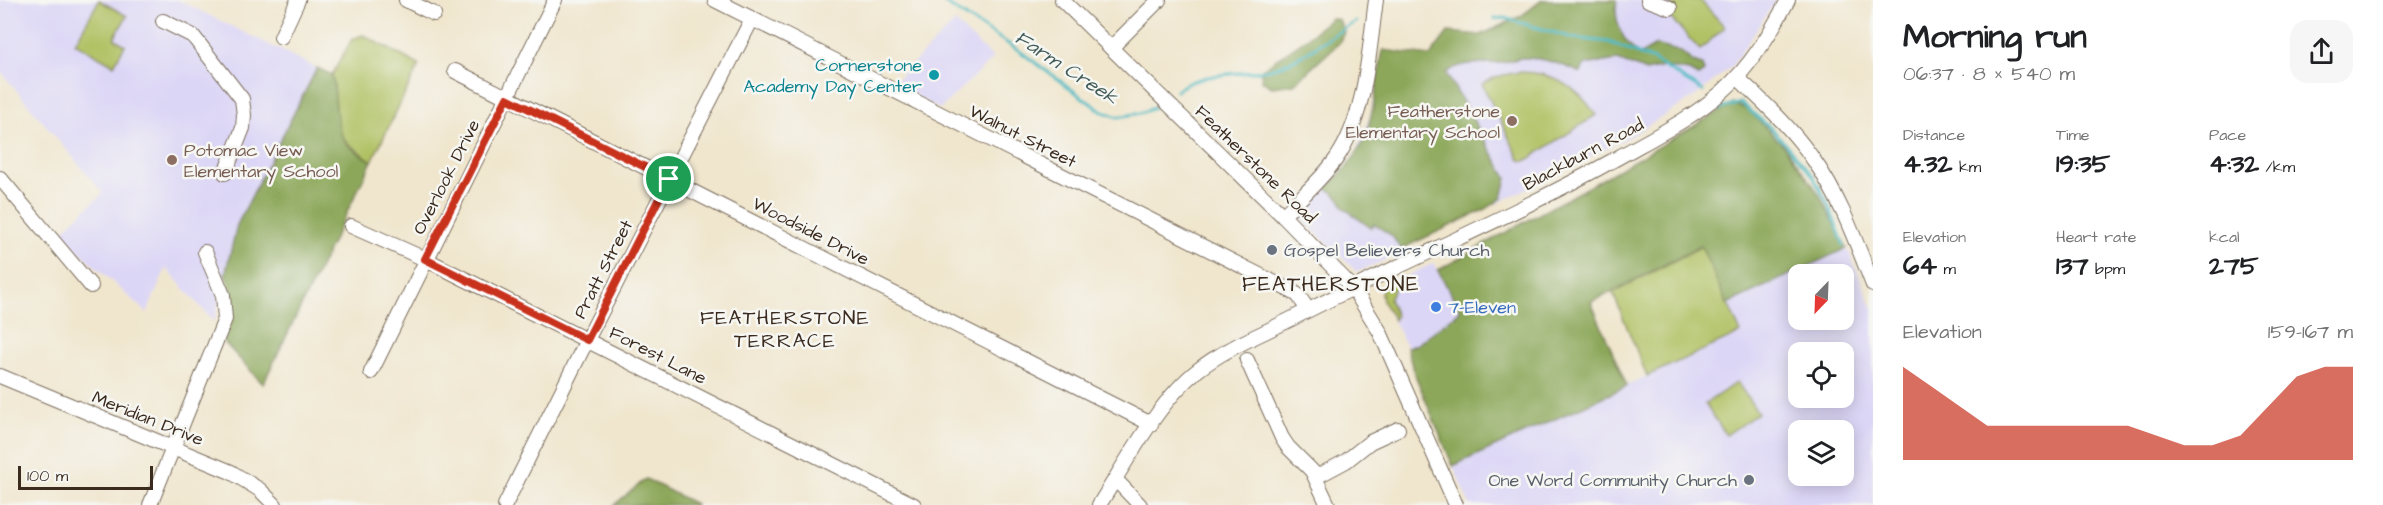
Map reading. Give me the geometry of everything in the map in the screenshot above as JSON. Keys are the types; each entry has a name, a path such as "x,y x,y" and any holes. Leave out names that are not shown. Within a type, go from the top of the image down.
{"street":[{"path":"281,38 298,0"},
{"path":"406,0 434,14"},
{"name":"Overlook Drive","path":"371,372 555,0"},
{"name":"Walnut Street","path":"715,0 1291,291 1298,295 1308,310"},
{"name":"Featherstone Road","path":"1062,0 1283,216 1353,288 1380,332 1456,505"},
{"path":"1111,48 1159,0"},
{"path":"1283,216 1332,164 1350,132 1359,106 1376,0"},
{"path":"1648,0 1670,8"},
{"name":"Blackburn Road","path":"1099,505 1151,424 1178,390 1199,369 1308,310 1569,184 1688,117 1737,77 1760,48 1788,0"},
{"name":"Pratt Street","path":"505,505 752,19"},
{"path":"163,21 193,36 242,99 243,128 225,173"},
{"name":"Woodside Drive","path":"455,71 1151,424"},
{"path":"1737,77 1788,127 1814,160 1842,209 1873,285"},
{"path":"0,178 91,286"},
{"name":"Forest Lane","path":"351,226 425,259 914,505"},
{"path":"150,505 225,319 223,295 205,252"},
{"path":"1247,360 1285,443 1316,477 1328,505"},
{"name":"Meridian Drive","path":"0,376 238,475 260,490 275,505"},
{"path":"1316,477 1346,461 1370,442 1398,429"},
{"path":"1115,479 1140,505"}],"shaded area":[{"name":"Potomac View Elementary School","path":"0,0 178,0 317,68 237,225 214,322 166,268 147,313 77,250 61,232 103,193 0,71"},
{"name":"Featherstone Elementary School","path":"1542,0 1776,0 1732,66 1693,98 1631,136 1486,209 1402,248 1404,252 1357,272 1302,219 1302,216 1355,155 1370,116 1383,50 1430,56 1448,32 1481,35 1521,16"},
{"path":"955,22 993,58 940,109 892,84"},
{"path":"1847,248 1854,264 1813,264"},
{"path":"1434,263 1460,311 1416,345 1407,347 1382,300 1381,293 1385,286"},
{"path":"1854,264 1873,309 1873,505 1470,505 1453,466 1740,333 1727,304 1788,276 1788,330 1854,330"}],"green space":[{"path":"99,0 127,16 114,38 125,45 114,65 75,43"},
{"path":"1542,0 1617,0 1616,16 1620,30 1628,44 1639,55 1656,45 1681,52 1693,62 1702,65 1704,72 1698,76 1689,71 1663,67 1646,71 1618,60 1584,65 1581,73 1552,62 1530,58 1499,63 1471,64 1452,69 1446,73 1507,178 1502,198 1486,209 1401,249 1392,236 1374,224 1371,228 1344,208 1340,199 1327,188 1355,156 1366,132 1374,105 1383,50 1430,56 1448,32 1481,35 1521,16"},
{"path":"1679,0 1700,0 1725,27 1700,50 1665,12"},
{"path":"1331,18 1339,20 1344,32 1339,43 1294,84 1272,87 1262,81 1261,70"},
{"path":"363,35 419,65 372,161 345,141 338,127 332,75 352,39"},
{"path":"317,68 332,75 341,135 354,150 372,161 263,384 224,342 234,310 232,291 225,275 237,225"},
{"path":"1518,72 1542,74 1563,83 1581,96 1596,115 1526,161 1520,160 1482,84 1495,77"},
{"path":"1732,104 1748,109 1785,147 1819,194 1847,248 1813,264 1788,264 1788,276 1727,304 1701,246 1591,302 1627,386 1453,466 1413,370 1407,347 1416,345 1460,311 1438,270"},
{"path":"1702,246 1741,333 1647,376 1613,293"},
{"path":"1404,277 1405,282 1394,289 1389,299 1396,316 1394,320 1382,300 1381,293 1385,286"},
{"path":"1737,382 1758,413 1726,435 1705,404"},
{"path":"646,479 697,505 614,505"}],"waterway":[{"name":"Farm Creek","path":"940,0 1018,50 1101,111 1118,117 1154,108"},
{"name":"Farm Creek","path":"1494,19 1504,18 1573,38 1609,42 1653,60 1703,91"},
{"name":"Farm Creek","path":"1176,91 1196,80 1208,77 1259,71 1282,65 1356,22"},
{"name":"Farm Creek","path":"1720,109 1741,103 1774,131 1813,176 1828,204 1844,245"}],"place":[{"name":"Cornerstone Academy Day Center","path":"934,75"},
{"name":"Featherstone Elementary School","path":"1512,121"},
{"name":"Potomac View Elementary School","path":"172,160"},
{"name":"Gospel Believers Church","path":"1272,250"},
{"name":"7-Eleven","path":"1436,307"},
{"name":"One Word Community Church","path":"1749,480"}],"district":[{"name":"FEATHERSTONE","path":"1331,284"},
{"name":"FEATHERSTONE TERRACE","path":"785,328"}],"route":[{"path":"507,98 669,179 587,340 425,259 507,98"}]}
